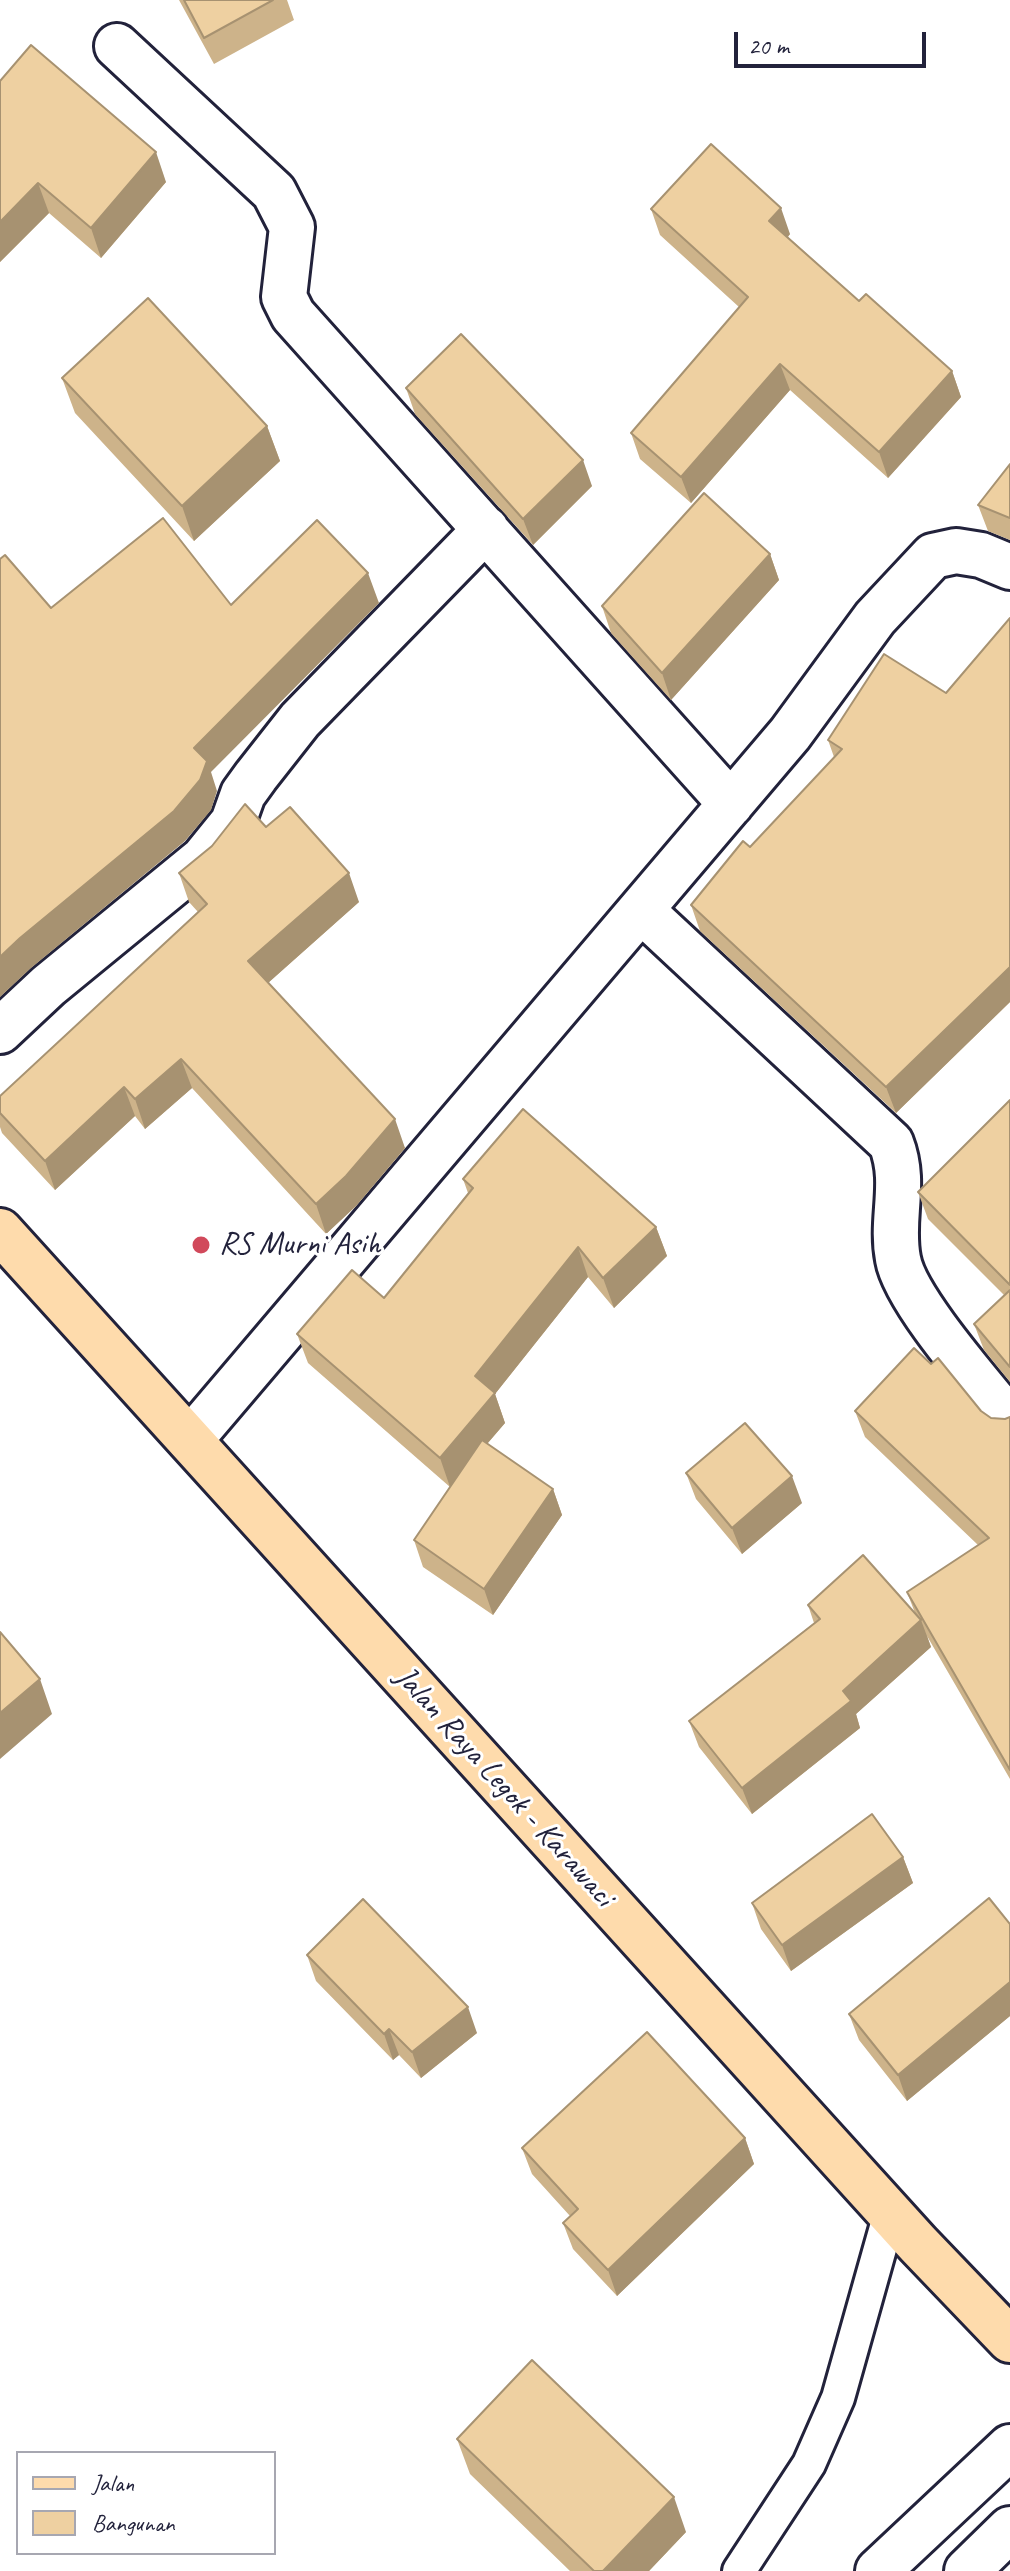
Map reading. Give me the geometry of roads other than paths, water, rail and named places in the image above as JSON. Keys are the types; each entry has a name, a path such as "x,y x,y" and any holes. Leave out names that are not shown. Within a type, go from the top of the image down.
{"main road":[{"name":"Jalan Raya Legok - Karawaci","path":"0,1231 890,2213 1010,2340"}],"street":[{"path":"117,46 274,192 292,227 284,297 293,315 731,804"},
{"path":"0,1031 59,977 203,859 233,822 243,794 300,720 486,529"},
{"path":"190,1440 790,734 875,618 933,556 956,551 981,555 1010,567"},
{"path":"641,910 891,1143 899,1164 895,1223 898,1262 916,1299 1010,1421"},
{"path":"878,2571 1010,2447"},
{"path":"967,2571 1010,2529"}],"lane":[{"path":"739,2571 809,2464 838,2398 890,2213"}],"place":[{"name":"RS Murni Asih","path":"201,1245"}]}
